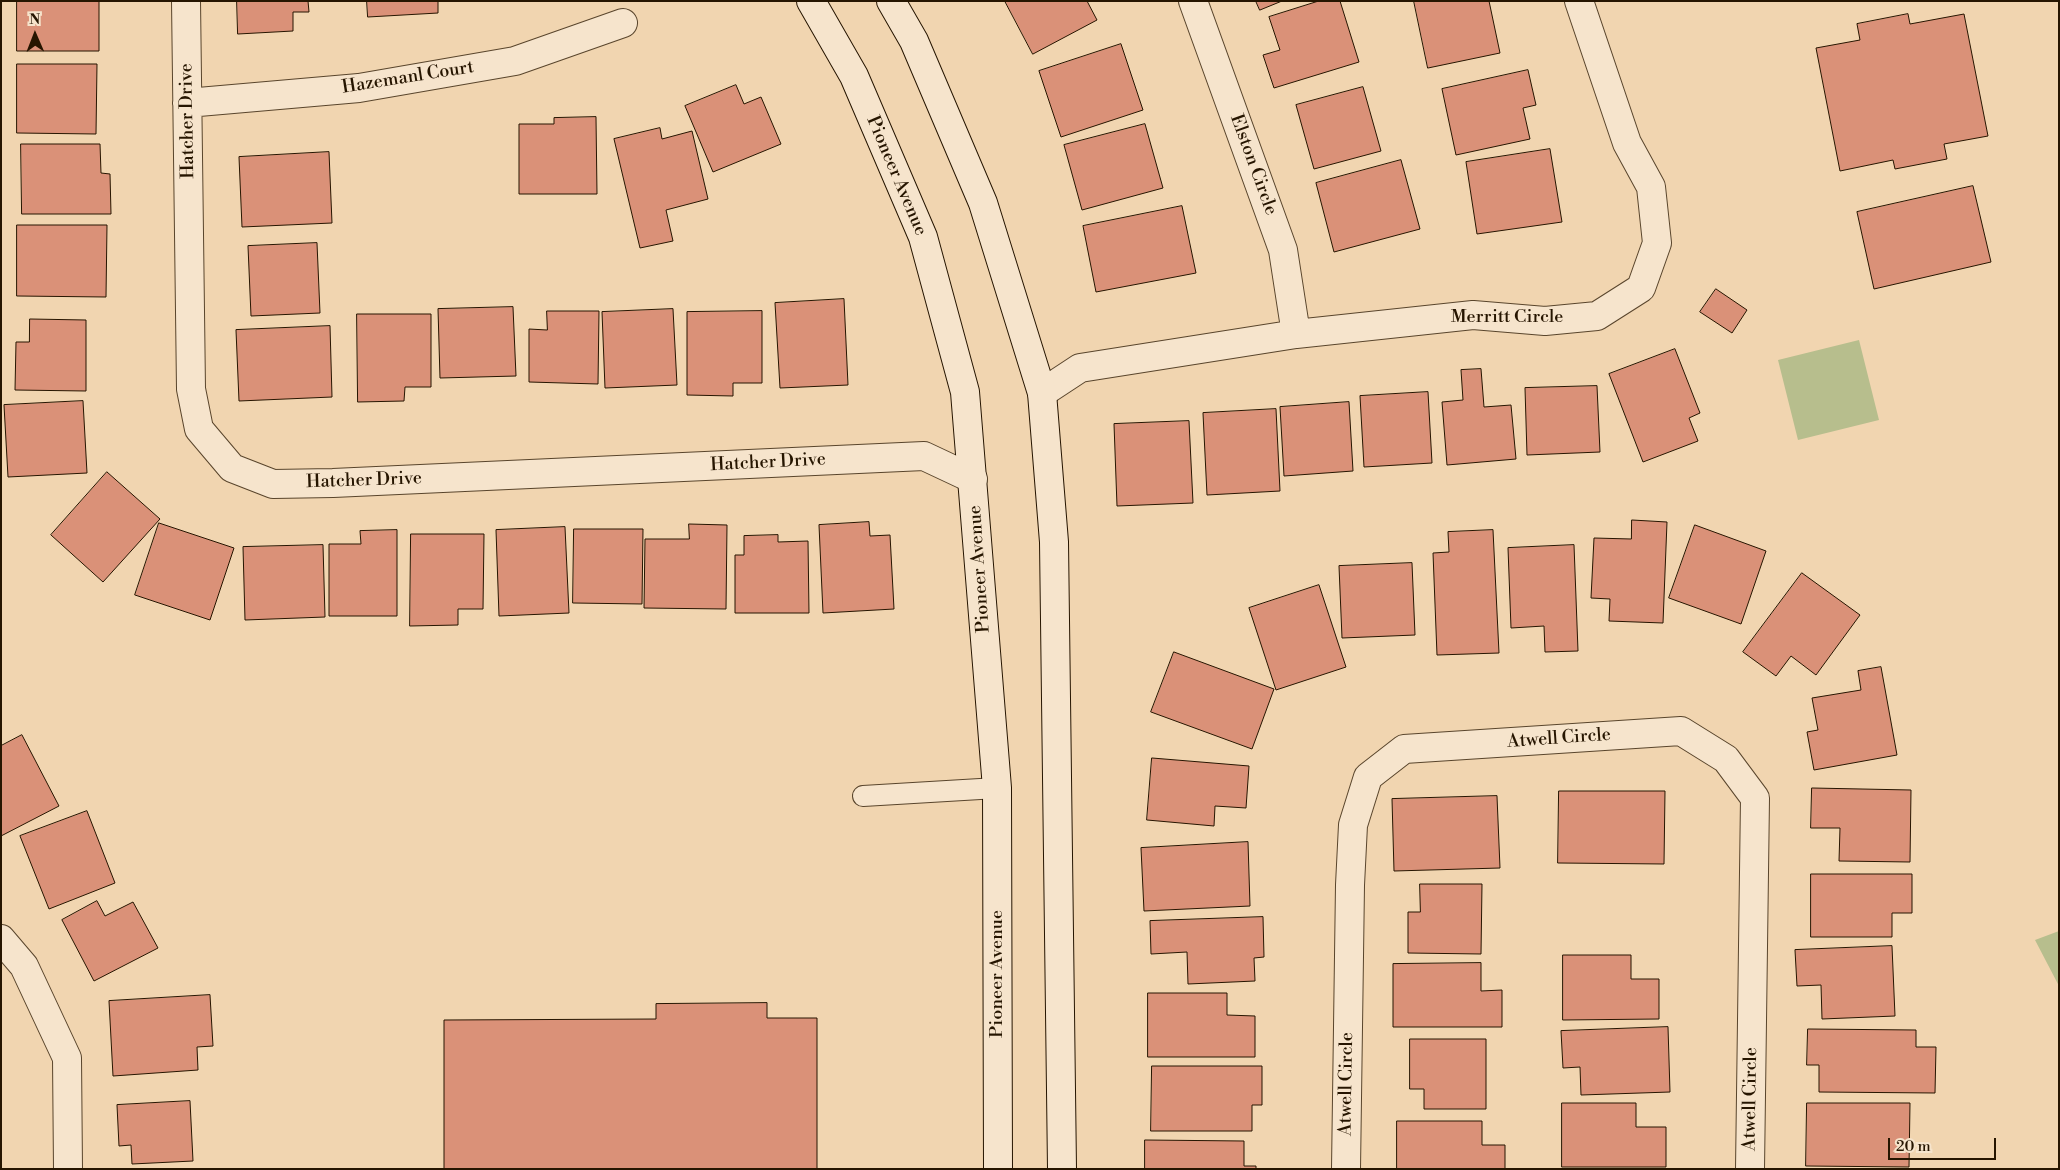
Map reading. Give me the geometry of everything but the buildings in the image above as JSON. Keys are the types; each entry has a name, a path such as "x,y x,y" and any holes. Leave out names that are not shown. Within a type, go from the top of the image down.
{"street":[{"name":"Hatcher Drive","path":"186,1 190,389 199,429 232,468 273,484 924,456 973,479"},
{"name":"Pioneer Avenue","path":"811,1 854,76 923,238 965,392 997,788 998,1169"},
{"path":"891,1 914,41 983,203 1042,393 1054,542 1062,1169"},
{"name":"Elston Circle","path":"1193,1 1283,250 1296,334"},
{"name":"Merritt Circle","path":"1042,393 1080,368 1296,334 1473,315 1546,321 1597,316 1641,288 1657,243 1651,187 1627,143 1579,1"},
{"name":"Hazemanl Court","path":"187,103 359,88 505,63 623,23"},
{"name":"Atwell Circle","path":"1346,1169 1350,885 1353,826 1368,777 1404,749 1681,731 1726,759 1755,798 1750,1169"},
{"path":"1,938 24,966 67,1058 68,1169"}],"lane":[{"path":"863,796 997,788"}],"green space":[{"path":"1859,340 1879,420 1798,440 1778,360"},
{"path":"2059,931 2059,986 2035,940"}]}
